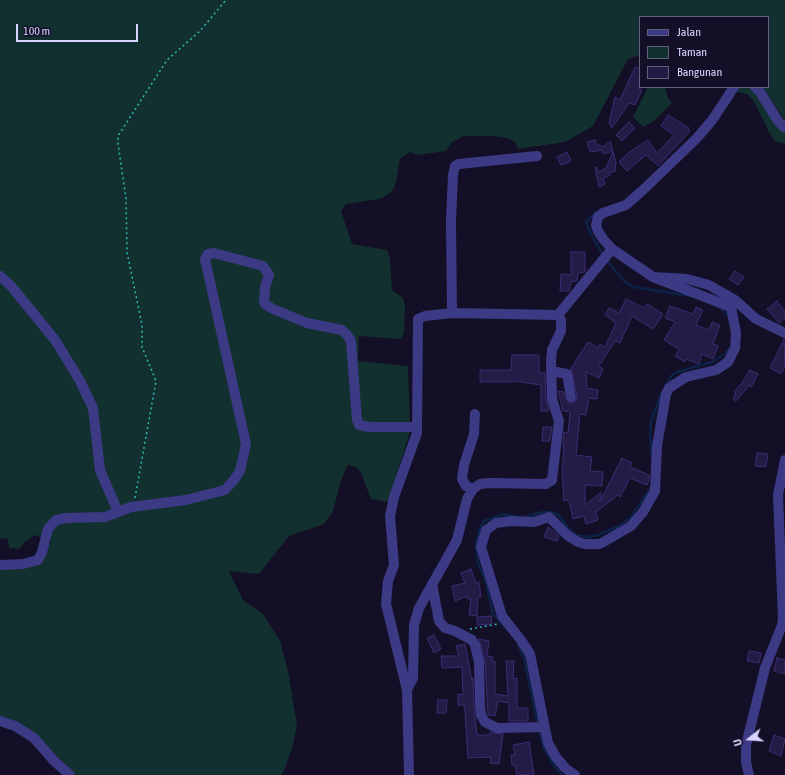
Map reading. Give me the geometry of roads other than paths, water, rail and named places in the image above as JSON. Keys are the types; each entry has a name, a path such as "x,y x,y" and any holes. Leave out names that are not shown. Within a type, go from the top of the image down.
{"street":[{"path":"733,88 713,119 697,138 626,205 603,213 598,217 596,225 603,239 612,249 653,277 731,307 785,333"},
{"path":"756,88 778,121 785,128"},
{"path":"452,313 451,221 453,175 455,166 458,164 537,156"},
{"path":"558,314 612,249"},
{"path":"0,565 23,564 38,560 42,552 48,529 56,520 65,518 105,517 131,507 186,500 225,490 234,480 240,471 246,444 205,259 208,254 214,253 263,266 269,275 265,287 265,304 273,309 307,323 342,330 347,334 350,342 357,420 360,424 369,427 417,428"},
{"path":"0,276 11,286 55,340 79,379 93,408 100,470 118,512"},
{"path":"653,277 687,279 709,285 731,296 756,319"},
{"path":"575,775 565,768 556,757 541,727 530,654 500,612 495,590 481,547 485,532 488,528 496,524 511,521 534,522 549,517 567,535 578,542 595,544 608,540 637,521 655,491 657,446 666,394 669,388 686,377 716,370 728,362 735,348 736,333 731,307"},
{"path":"409,775 407,690 386,604 388,584 394,565 390,516 394,497 417,428 418,319 425,316 452,313 558,314"},
{"path":"407,690 413,678 414,625 419,608 456,540 467,499 473,489 480,484 546,484 552,480 559,422 552,399 551,371 552,350 561,332 561,320 558,314"},
{"path":"551,371 567,374 570,397"},
{"path":"473,489 466,486 462,479 464,465 474,434 475,414"},
{"path":"749,775 746,762 746,745 766,668 784,621 778,495 785,460"},
{"path":"432,584 439,621 445,628 455,630 472,640 475,645 479,662 481,715 485,722 497,728 541,727"},
{"path":"0,721 15,726 34,738 54,761 70,775"}],"waterway":[{"path":"596,212 586,222 603,255"},
{"path":"607,261 624,281 634,287 690,296"},
{"path":"720,308 729,317"},
{"path":"666,386 671,376 677,372 712,362 725,354 730,348"},
{"path":"652,459 650,433 651,421 662,392"},
{"path":"524,517 543,512 552,512 559,515 567,527 576,535 588,537 598,535 619,526 631,517 651,487"},
{"path":"508,631 493,614 485,579 478,563 476,543 480,528 484,521 503,514 519,517"},
{"path":"518,645 524,658 538,725"},
{"path":"539,730 544,748 555,767 562,775"}]}
